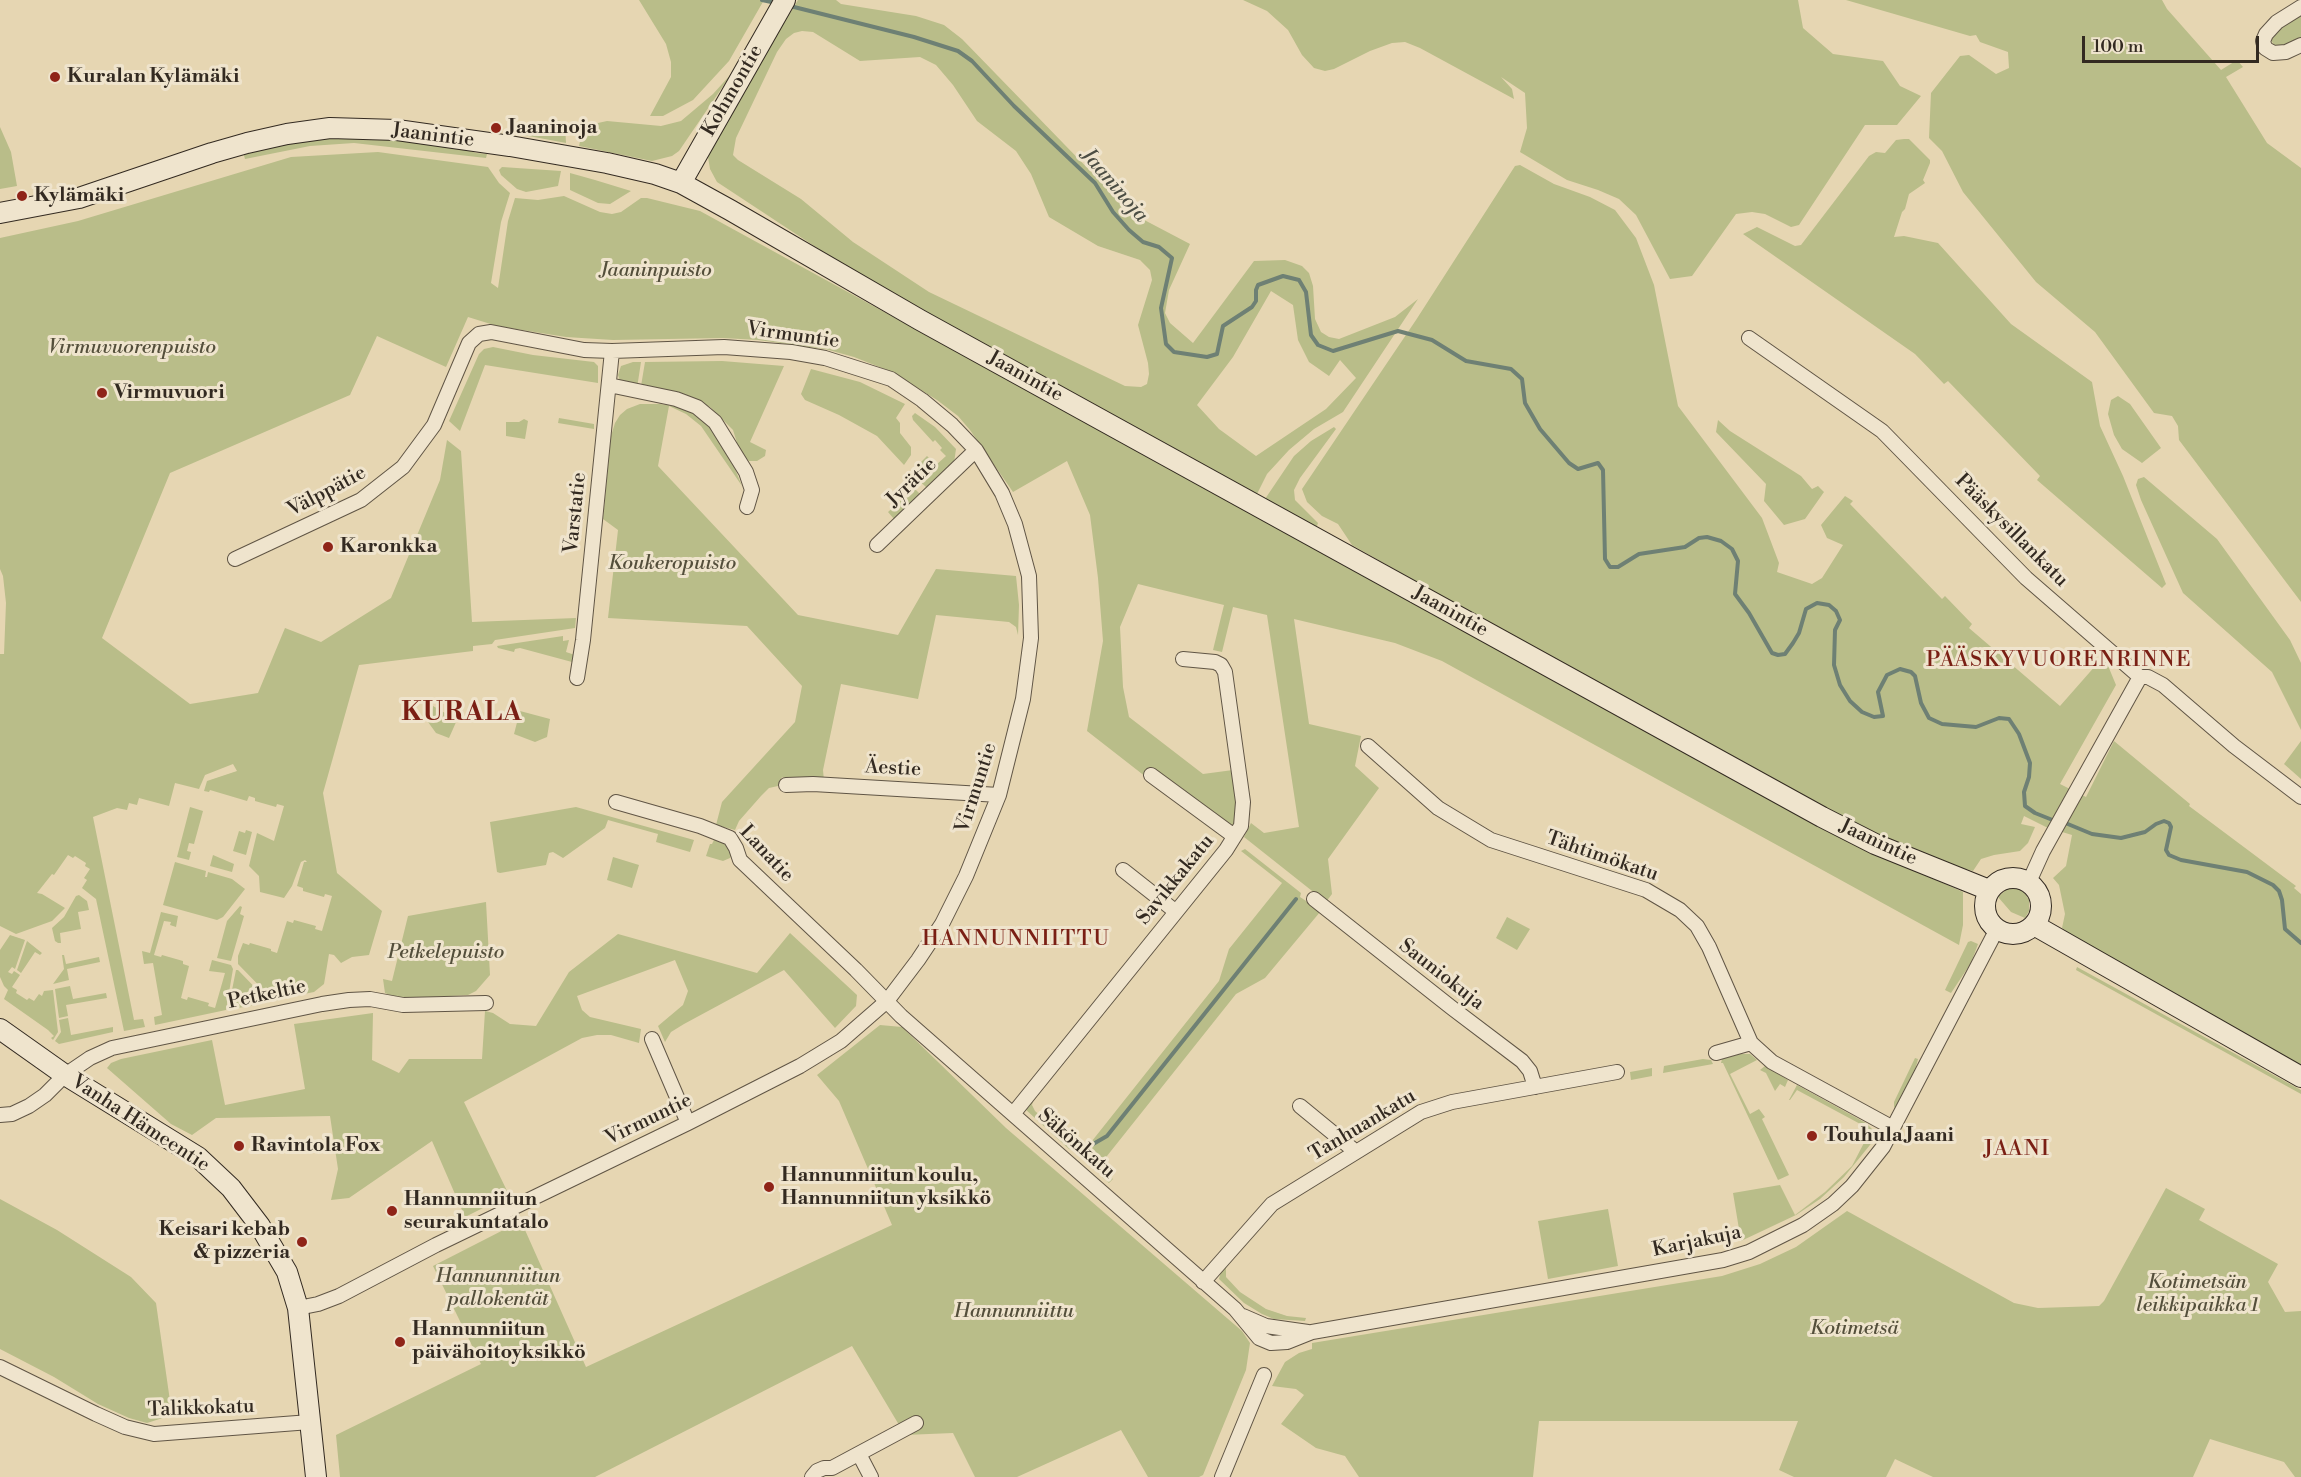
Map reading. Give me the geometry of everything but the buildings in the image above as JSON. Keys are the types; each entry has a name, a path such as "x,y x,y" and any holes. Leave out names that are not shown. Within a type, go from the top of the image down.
{"main road":[{"name":"Kohmontie","path":"681,183 785,0"},
{"name":"Jaanintie","path":"0,213 79,198 247,143 330,128 397,130 545,151 630,167 681,183 920,320 1822,817 1875,843 1989,890"},
{"path":"2014,877 2029,882 2038,892 2042,906 2034,925 2015,934 1997,929 1990,921 1985,908 1989,890 1994,884 2007,878 2014,877"},
{"path":"2034,925 2301,1077"},
{"name":"Vanha Hämeentie","path":"0,1029 65,1075 198,1157 231,1188 260,1226 280,1258 292,1286 298,1308 316,1477"}],"street":[{"path":"2301,7 2277,22 2263,41 2265,48 2272,53 2286,52 2301,45"},
{"name":"Virmuntie","path":"298,1308 339,1296 436,1245 688,1123 800,1066 841,1041 887,1000 942,924 999,795 1023,699 1031,638 1029,576 1015,524 1002,493 976,450 922,399 891,379 825,358 791,352 724,347 612,351 557,346 491,332 479,334 469,343"},
{"name":"Pääskysillankatu","path":"1749,338 1882,431 2026,578 2140,677 2148,677 2163,685 2234,746 2301,797"},
{"name":"Välppätie","path":"235,559 361,500 403,467 434,425 469,343"},
{"name":"Varstatie","path":"577,678 583,640 612,351"},
{"path":"609,386 675,399 697,407 715,422 746,472 752,490 747,507"},
{"name":"Jyrätie","path":"876,545 976,450"},
{"name":"Savikkakatu","path":"1013,1114 1226,850 1240,826 1243,802 1225,672 1215,662 1183,659"},
{"path":"2029,882 2043,851 2140,677"},
{"name":"Tähtimökatu","path":"1368,746 1438,808 1485,836 1543,858 1646,890 1680,910 1697,926 1709,946 1751,1043 1772,1062 1893,1128"},
{"path":"1151,775 1234,837"},
{"name":"Äestie","path":"786,785 813,784 999,795"},
{"name":"Lanatie","path":"616,802 700,826 730,838 740,860 887,1000"},
{"path":"1123,870 1175,911"},
{"name":"Sauniokuja","path":"1314,899 1522,1061 1530,1071 1535,1087"},
{"name":"Karjakuja","path":"1278,1344 1312,1332 1723,1260 1749,1252 1803,1226 1833,1204 1868,1167 1893,1128 1997,929"},
{"name":"Petkeltie","path":"0,1115 12,1114 29,1106 44,1096 65,1075 90,1058 112,1048 322,1004 370,999 403,1005 486,1003"},
{"name":"Säkönkatu","path":"887,1000 901,1016 1241,1315 1259,1338 1278,1344"},
{"path":"652,1039 688,1123"},
{"path":"1716,1053 1751,1043"},
{"name":"Tanhuankatu","path":"1203,1281 1272,1204 1412,1117 1452,1102 1617,1072"},
{"path":"1300,1106 1356,1152"},
{"name":"Säkönkatu","path":"1241,1315 1266,1326 1312,1332"},
{"name":"Talikkokatu","path":"0,1367 125,1427 154,1434 310,1422"},
{"path":"1222,1477 1264,1375"},
{"path":"812,1477 816,1471 824,1468 827,1472 916,1423"},
{"path":"859,1454 871,1477"}],"green space":[{"path":"639,0 764,0 729,61 693,100 663,116 650,116 671,77 671,62 666,44"},
{"path":"798,0 836,0 841,4 916,16 944,25 962,39 1131,213 1190,244 1169,290 1165,313 1170,323 1193,343 1254,261 1285,260 1302,266 1309,273 1313,286 1315,319 1321,332 1329,337 1339,339 1395,317 1418,299 1343,412 1314,429 1289,450 1267,474 1257,494 887,294 717,182 710,169 708,157 716,135","holes":["802,31 813,32 860,61 920,57 936,65 953,85 977,121 1016,151 1031,174 1049,217 1098,246 1140,260 1150,270 1152,280 1138,325 1148,363 1147,384 1141,387 1125,386 929,292 853,242 801,199 733,155 736,138 777,52 786,39","1271,291 1293,305 1298,340 1309,362 1329,376 1340,360 1356,378 1326,409 1256,456 1219,429 1197,405 1233,357"]},
{"path":"1243,0 1798,0 1803,28 1833,54 1883,61 1900,86 1921,96 1897,125 1865,125 1799,225 1791,227 1765,214 1752,212 1736,214 1692,276 1670,279 1636,215 1619,199 1567,180 1520,152 1527,128 1525,93 1501,77 1512,89 1514,99 1405,42 1392,43 1370,51 1334,69 1325,71 1314,68 1302,55 1288,30 1267,11"},
{"path":"1846,0 2162,0 2167,9 2221,70 2237,60 2243,67 2226,77 2267,143 2301,168 2301,602 2179,440 2178,426 2172,416 2154,413 2095,332 2036,282 1963,192 1942,151 1929,138 1931,93 1960,56 1969,55 1996,74 2009,68 2008,52 1980,42 1976,35 1970,36"},
{"path":"2301,12 2301,40 2287,46 2274,45 2271,40 2272,33"},
{"path":"732,73 679,151 672,156 652,161 579,146 582,133 587,127 598,123 607,121 661,126 681,121 713,94"},
{"path":"554,120 565,124 566,143 518,134 519,129"},
{"path":"0,127 11,152 17,186 0,189"},
{"path":"355,134 453,145 476,153 487,154 486,158 354,143 310,146 245,159 243,152 259,147"},
{"path":"1909,139 1930,160 1930,163 1923,180 1925,183 1909,194 1894,237 1904,236 1938,243 2011,324 2092,382 2100,426 2123,476 2166,584 2162,588 2037,480 2040,476 1948,381 1944,384 1915,354 1743,234 1757,227 1795,246 1801,245 1869,156 1876,152 1885,153 1896,140"},
{"path":"378,152 488,167 499,183 510,193 501,222 491,283 498,288 508,221 515,198 538,200 564,196 600,212 612,214 621,212 641,198 647,198 700,211 1853,843 1963,892 1963,925 1959,945 1442,661 1395,643 1294,619 1309,724 1361,736 1355,766 1379,788 1328,859 1332,894 1326,902 1244,837 1251,823 1264,833 1299,827 1267,615 1233,607 1222,652 1213,650 1224,605 1138,584 1120,627 1123,687 1129,717 1203,774 1233,770 1239,812 1234,830 1154,768 1146,777 1087,731 1103,641 1090,515 1067,461 1013,492 970,430 958,416 937,400 892,372 854,357 825,349 723,338 613,340 566,337 497,326 468,317 446,367 377,336 350,395 170,473 102,638 190,704 258,693 285,628 321,642 391,598 440,480 447,440 461,451 472,622 576,618 575,628 495,640 492,644 473,646 473,651 359,665 323,793 337,873 382,911 369,955 352,957 341,963 334,955 329,954 324,984 314,992 304,994 303,991 296,993 296,996 274,1001 238,964 238,956 243,943 271,949 277,953 287,921 293,923 294,920 316,926 315,929 322,931 332,896 325,894 324,897 303,891 303,888 297,886 304,862 307,862 305,860 301,862 292,886 284,898 260,892 259,876 249,866 257,833 274,841 284,806 277,804 276,807 255,801 255,798 249,796 247,801 210,790 209,792 204,791 207,781 237,771 233,764 205,775 199,789 175,783 169,806 139,798 137,805 129,803 127,810 117,808 93,817 134,1020 143,1019 145,1027 124,1031 96,899 82,888 87,880 84,878 90,869 85,866 86,863 75,856 73,858 68,855 37,893 65,908 52,921 16,934 0,926 0,654 4,654 6,603 0,569 0,238 78,221 291,157"},
{"path":"1520,165 1554,184 1590,197 1615,210 1636,238 1654,285 1678,406 1762,518 1779,563 1777,572 1812,584 1822,578 1843,545 1827,538 1821,525 1845,496 1853,501 1850,504 1942,599 1945,596 1972,624 1969,628 2060,706 2104,656 2116,685 2060,784 2086,797 2114,741 2190,804 2189,806 2296,886 2294,888 2301,894 2301,1067 2076,940 2062,928 2065,914 2059,885 2053,878 2066,866 2072,835 2046,827 2024,816 2021,824 2035,827 2028,843 2020,851 1981,859 1973,871 1942,863 1884,840 1582,676 1352,545 1338,524 1322,516 1307,502 1302,489 1416,320 1515,166"},
{"path":"502,167 561,171 558,186 526,192 517,189 501,175 499,170"},
{"path":"570,173 631,191 610,204 598,203 570,190"},
{"path":"493,347 533,355 594,362 598,366 598,383 485,365 460,431 449,421 479,354 484,349"},
{"path":"722,361 784,366 750,442 766,450 765,456 757,461 749,461 746,458 739,449 733,430 710,407 684,394 641,386 645,362"},
{"path":"641,362 637,388 620,381 618,375 621,366"},
{"path":"811,369 860,382 905,404 896,418 900,423 900,433 911,447 911,455 904,465 877,436 805,400 801,394"},
{"path":"2118,396 2130,404 2161,448 2142,463 2122,449 2114,435 2108,414 2111,400"},
{"name":"Koukeropuisto","path":"640,404 660,404 679,407 693,413 709,425 726,447 742,486 701,426 686,414 669,406 658,466 798,615 898,635 936,569 1016,576 1019,605 1018,635 1016,627 1009,622 936,615 918,699 841,684 823,770 824,781 788,780 782,777 778,786 769,788 761,796 739,821 735,830 716,825 722,802 795,722 802,686 747,626 608,618 618,530 603,519 611,436 620,415 627,409"},
{"path":"915,413 935,427 956,449 954,463 927,488 913,475 920,468 918,465 927,456 936,465 946,456 935,440 933,442 913,420 912,416"},
{"path":"559,418 594,424 594,429 558,423"},
{"path":"524,419 528,421 525,439 506,436 506,422 519,422"},
{"path":"1718,420 1730,431 1801,476 1812,489 1818,486 1824,492 1805,519 1784,525 1764,501 1766,484 1716,432"},
{"path":"1334,427 1336,429 1300,478 1294,490 1295,500 1318,523 1317,526 1313,526 1265,499 1294,456 1311,441"},
{"path":"2144,477 2217,539 2290,640 2301,663 2301,730 2272,672 2183,593 2141,500 2136,485 2138,479"},
{"path":"909,483 920,494 894,519 888,512 908,494 903,487"},
{"path":"563,636 563,641 569,640 566,652 575,655 572,662 520,648 515,649 514,652 497,646"},
{"path":"433,706 457,720 449,738 436,733 428,722"},
{"path":"520,711 550,719 547,737 535,742 514,734"},
{"path":"2301,741 2301,779 2284,764"},
{"path":"190,807 203,811 194,844 189,843 187,851 191,852 189,860 177,857"},
{"path":"576,807 694,840 690,852 656,842 658,834 608,820 605,828 563,858 553,852 549,853 546,865 497,872 490,822"},
{"path":"246,830 252,832 246,855 233,851 239,831 245,833"},
{"path":"714,840 727,844 732,855 730,858 723,861 706,856"},
{"path":"1245,849 1301,893 1300,897 1320,912 1265,978 1236,994 1107,1156 1103,1166 1106,1173 1113,1179 1109,1183 1102,1177 1100,1169 1082,1152 1069,1149 1025,1109 1033,1097 1032,1105 1035,1111 1071,1143 1082,1146 1092,1141 1219,981 1229,949 1282,883 1241,851"},
{"path":"213,855 234,864 232,872 210,866"},
{"path":"613,857 639,865 632,888 607,880"},
{"path":"175,862 206,871 205,877 208,872 232,879 245,889 223,917 217,920 163,905"},
{"path":"2016,888 2024,892 2029,900 2029,911 2025,918 2011,912 1998,897 2007,889"},
{"path":"79,895 87,901 89,910 78,912 81,929 60,933 61,943 58,943 55,941 52,928 64,917 76,896"},
{"name":"Petkelepuisto","path":"486,902 490,975 476,991 468,995 415,998 396,998 385,993 383,979 392,981 408,916"},
{"path":"240,906 242,907 240,914 244,916 231,961 217,958 227,921"},
{"path":"161,912 178,916 176,927 170,925 171,922 164,921 154,955 183,961 183,964 189,966 181,998 187,1000 188,997 209,1003 208,1006 215,1008 225,973 209,971 212,960 231,965 233,969 226,1010 155,1025 154,1017 162,1015 153,963 144,964 142,951 150,953"},
{"path":"1507,917 1530,929 1517,950 1496,938"},
{"path":"790,933 857,995 856,1006 835,1028 784,970 684,1024 671,1032 665,1042 658,1026 683,1005 688,991 675,960 577,996 582,1010 590,1017 641,1029 639,1043 611,1035 582,1038 464,1102 509,1195 465,1217 432,1141 349,1198 331,1200 338,1169 330,1116 216,1118 192,1135 171,1124 107,1068 111,1063 121,1059 212,1040 225,1105 305,1089 294,1024 373,1013 372,1060 399,1073 409,1059 482,1059 485,1011 493,1013 510,1024 536,1026 569,972 618,934 757,973"},
{"path":"10,935 25,940 15,969 12,967 8,972 12,974 14,971 20,975 12,987 17,990 16,993 27,1000 29,998 34,1001 39,994 42,996 44,991 53,990 58,1032 53,1040 51,1038 54,1036 48,1030 4,999 8,990 0,977 0,950"},
{"path":"27,941 42,953 40,955 35,952 21,973 17,970"},
{"path":"1968,942 1978,944 1971,963 1951,993 1945,990"},
{"path":"62,955 64,955 66,964 99,957 100,962 67,969 69,980 53,984 64,969"},
{"path":"2077,967 2301,1090 2301,1094 2076,970"},
{"path":"236,970 238,970 269,1002 228,1010"},
{"path":"70,986 73,999 106,993 107,998 66,1005 68,1016 59,1018 55,989"},
{"path":"68,1018 71,1035 113,1027 113,1032 59,1044 55,1041 61,1032 59,1020"},
{"name":"Hannunniittu","path":"880,1025 902,1027 1006,1128 1242,1331 1250,1343 1246,1370 1203,1475 1199,1477 1148,1477 1121,1430 1017,1477 975,1477 953,1433 905,1435 852,1346 595,1477 340,1477 336,1435 481,1364 433,1266 521,1221 586,1367 892,1225 839,1101 817,1075"},
{"path":"1750,1054 1757,1060 1730,1074 1750,1114 1759,1109 1765,1117 1762,1119 1789,1175 1778,1180 1721,1063 1722,1059"},
{"path":"1915,1058 1918,1059 1913,1079 1897,1110 1894,1102"},
{"path":"1703,1059 1711,1060 1713,1064 1663,1073 1664,1066"},
{"path":"1765,1066 1788,1080 1785,1087 1780,1084 1775,1091 1766,1073 1760,1070"},
{"path":"1652,1068 1652,1076 1631,1080 1630,1072"},
{"path":"1797,1085 1866,1123 1873,1130 1874,1140 1844,1177 1820,1199 1796,1215 1741,1241 1733,1193 1780,1185 1795,1215 1825,1192 1852,1166 1867,1137 1864,1126 1797,1090 1789,1100"},
{"name":"Kotimetsä","path":"2166,1188 2205,1209 2199,1220 2278,1264 2268,1282 2285,1312 2301,1311 2301,1477 2295,1477 2284,1462 2210,1439 2193,1477 1933,1477 1895,1459 1886,1477 1794,1477 1779,1470 1798,1421 1539,1421 1533,1477 1359,1477 1345,1456 1316,1448 1281,1424 1304,1395 1296,1389 1272,1386 1285,1362 1299,1353 1312,1349 1312,1343 1722,1276 1760,1264 1796,1247 1847,1211 2014,1303 2038,1308 2099,1306 2104,1301"},
{"path":"0,1199 57,1230 131,1277 156,1303 172,1415 147,1423 129,1418 98,1404 54,1377 0,1349"},
{"path":"1608,1209 1618,1266 1548,1279 1538,1221"},
{"path":"1232,1259 1226,1268 1226,1277 1240,1292 1266,1309 1287,1316 1306,1318 1305,1321 1274,1319 1244,1303 1219,1279 1221,1271"}],"waterway":[{"name":"Jaaninoja","path":"762,0 776,3"},
{"name":"Jaaninoja","path":"790,6 914,37 958,51 972,61 1014,106 1095,183 1113,212 1129,230 1143,242 1159,247 1172,258 1161,308 1166,344 1174,352 1207,357 1217,354 1223,326 1252,307 1256,301 1258,285 1283,276 1299,280 1306,292 1311,335 1318,345 1333,351 1398,331 1432,340 1466,361 1511,369 1522,379 1525,403 1540,429 1569,463 1578,469 1598,463 1603,470 1605,559 1610,567 1618,567 1639,554 1685,547 1699,538 1707,537 1721,541 1732,549 1738,561 1735,594 1772,653 1785,654 1799,633 1806,609 1817,603 1829,605 1836,611 1840,620 1835,630 1834,665 1840,685 1850,701 1862,712 1874,717 1883,716 1878,692 1887,675 1900,669 1911,672 1915,676 1921,703 1929,718 1942,724 1976,727 1999,718 2009,719 2019,734 2030,763 2029,777 2024,792 2025,806 2055,821"},
{"name":"Jaaninoja","path":"2063,822 2092,834 2121,838 2145,832 2164,821 2169,823 2171,827 2166,850 2169,855 2181,860 2247,872 2273,885 2279,891 2282,900 2285,929 2301,943"},
{"path":"1088,1147 1107,1136 1296,899"}],"place":[{"name":"Kuralan Kylämäki","path":"55,77"},
{"name":"Jaaninoja","path":"496,128"},
{"name":"Kylämäki","path":"22,196"},
{"name":"Virmuvuori","path":"102,393"},
{"name":"Karonkka","path":"328,547"},
{"name":"Touhula Jaani","path":"1812,1136"},
{"name":"Ravintola Fox","path":"239,1146"},
{"name":"Hannunniitun koulu, Hannunniitun yksikkö","path":"769,1187"},
{"name":"Hannunniitun seurakuntatalo","path":"392,1211"},
{"name":"Keisari kebab & pizzeria","path":"302,1242"},
{"name":"Hannunniitun päivähoitoyksikkö","path":"400,1342"}],"district":[{"name":"PÄÄSKYVUORENRINNE","path":"2059,661"},
{"name":"KURALA","path":"462,714"},
{"name":"HANNUNNIITTU","path":"1016,940"},
{"name":"JAANI","path":"2017,1150"}],"park label":[{"name":"Jaaninpuisto","path":"656,271"},
{"name":"Virmuvuorenpuisto","path":"132,348"},
{"name":"Hannunniitun pallokentät","path":"498,1288"},
{"name":"Kotimetsän leikkipaikka 1","path":"2197,1294"}]}
